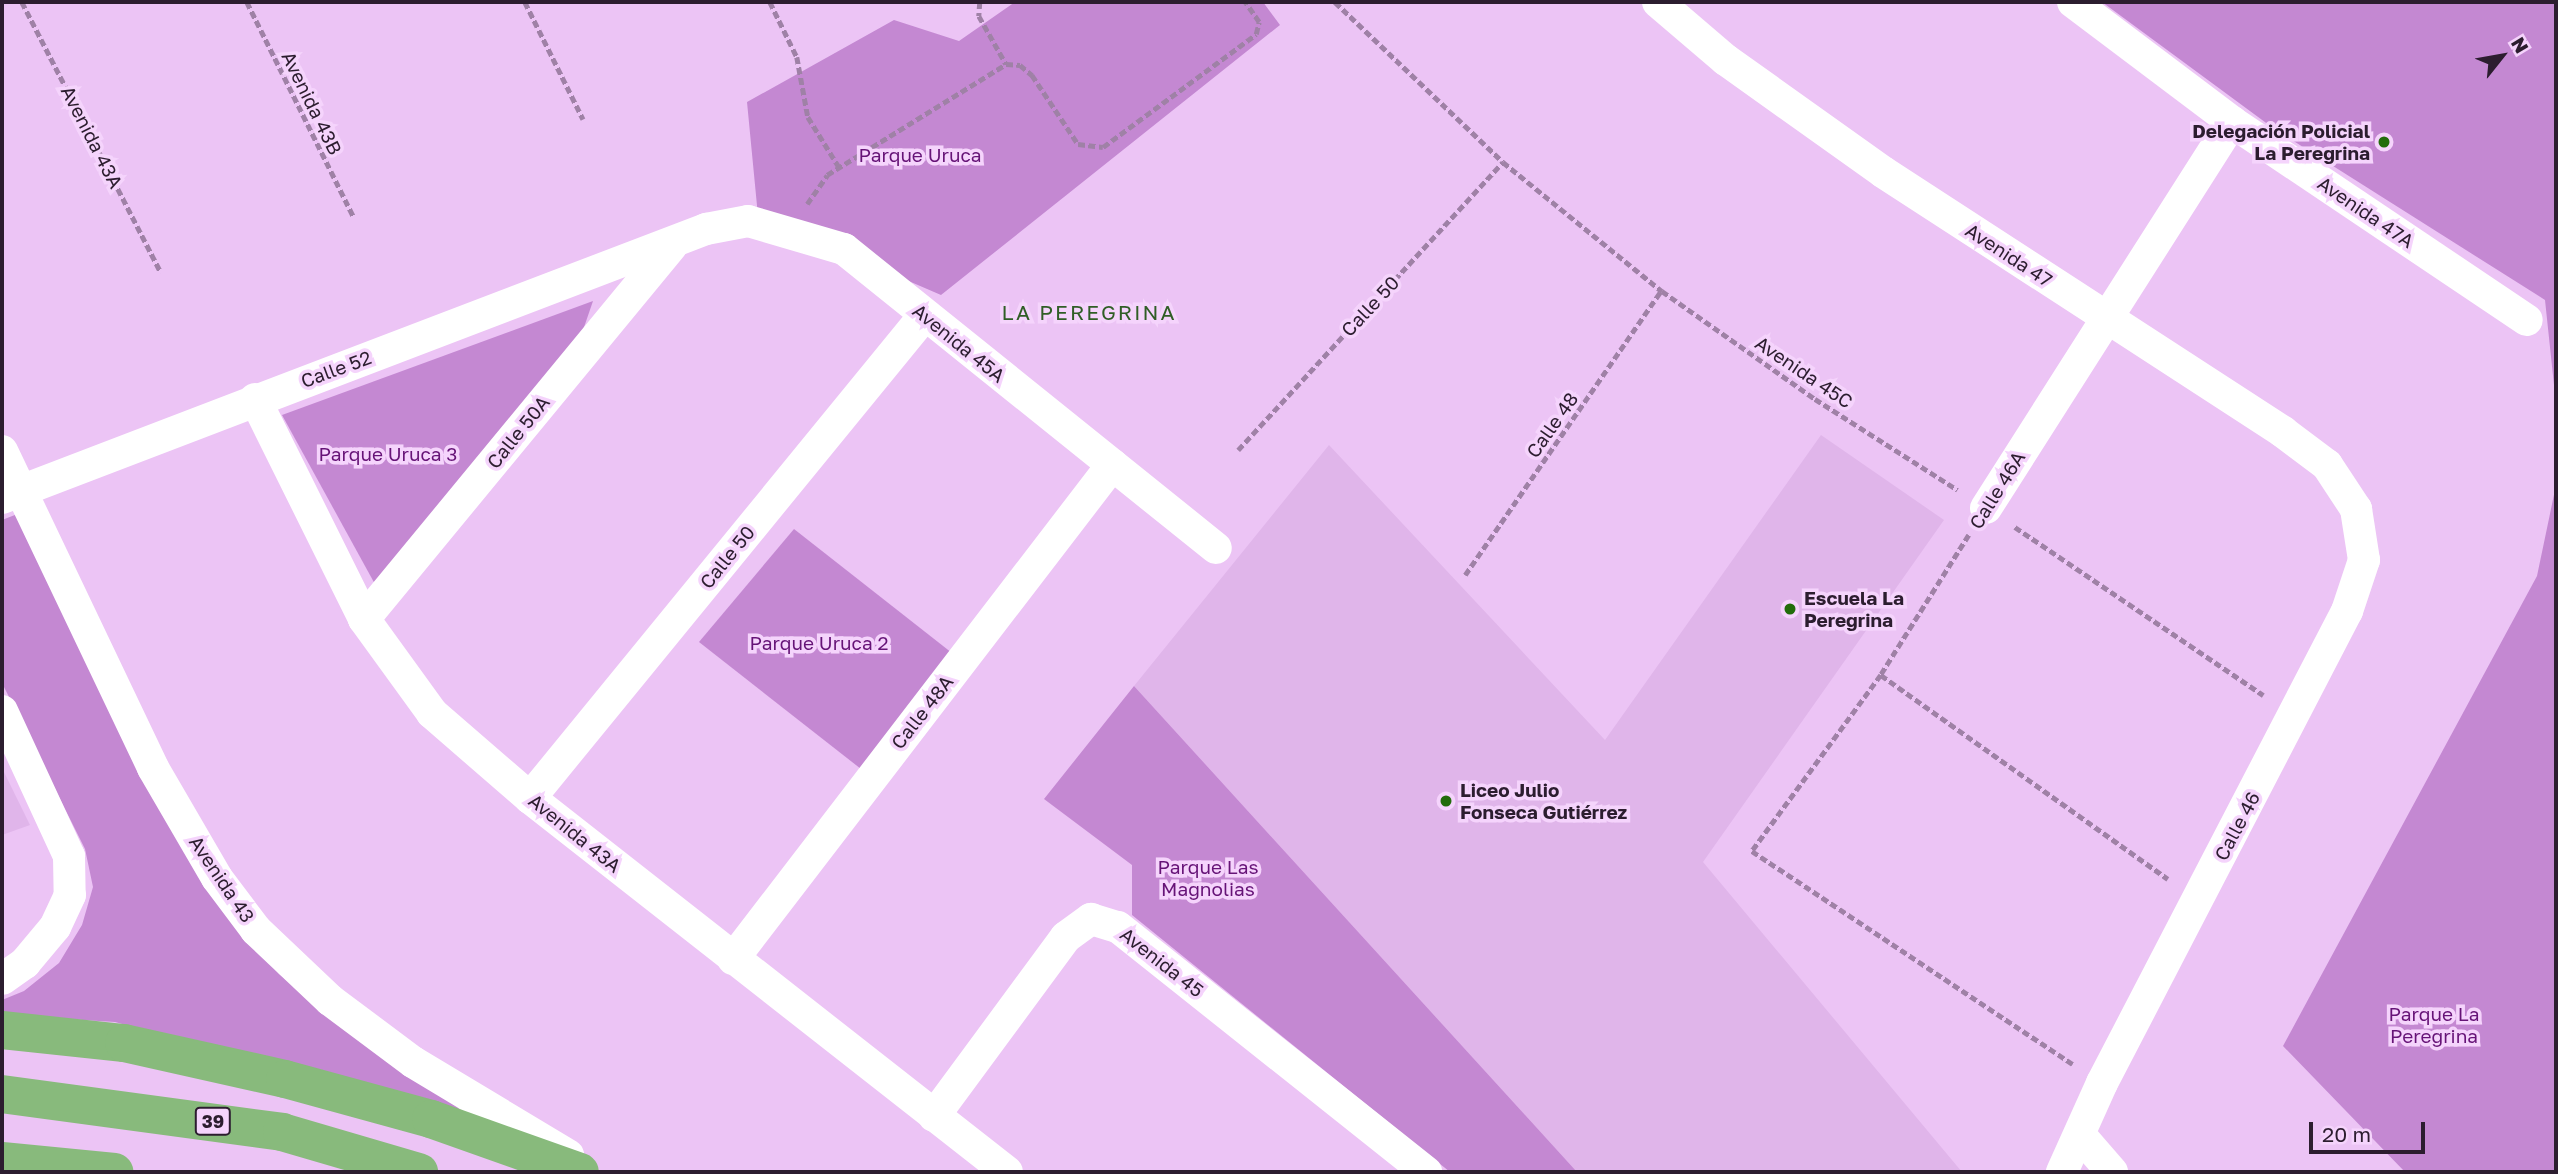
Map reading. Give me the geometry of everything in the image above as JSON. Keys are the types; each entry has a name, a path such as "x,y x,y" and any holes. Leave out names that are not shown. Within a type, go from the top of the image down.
{"highway":[{"path":"2,1030 124,1043 285,1079 431,1119 580,1172"},
{"name":"39","path":"2,1094 282,1132 419,1172"},
{"path":"2,1161 114,1172"}],"street":[{"name":"Avenida 47","path":"1658,2 1726,60 1861,156 2328,465 2356,509"},
{"name":"Avenida 47A","path":"2073,2 2232,122 2527,320"},
{"name":"Calle 46A","path":"1986,508 2104,317 2232,122"},
{"name":"Avenida 45A","path":"672,245 706,229 748,221 844,249 924,316 1216,548"},
{"name":"Calle 52","path":"12,494 255,399 672,245"},
{"name":"Calle 50A","path":"364,619 672,245"},
{"name":"Calle 50","path":"530,798 924,316"},
{"name":"Avenida 43A","path":"255,399 364,619 432,713 530,798 1007,1172"},
{"name":"Avenida 43","path":"2,451 12,494 153,768 217,878 256,930 330,1000 413,1062 598,1172"},
{"name":"Calle 48A","path":"733,959 1112,465"},
{"name":"Calle 46","path":"2080,1135 2102,1083 2199,901 2347,611 2364,560 2356,509"},
{"path":"2,710 69,856 70,895 55,927 25,963 2,979"},
{"name":"Avenida 45","path":"934,1116 1066,937 1091,919 1118,927 1426,1172"},
{"path":"2062,1172 2080,1135 2112,1172"}],"path":[{"name":"Avenida 43A","path":"22,2 161,272"},
{"name":"Avenida 43B","path":"247,2 353,216"},
{"path":"525,2 583,119"},
{"path":"770,2 797,57 808,117 839,167"},
{"path":"980,2 979,16 1006,64"},
{"path":"797,235 810,197 839,167 1006,64 1020,65 1032,75 1078,144 1103,146 1256,34 1259,22 1245,2"},
{"name":"Avenida 45C","path":"1335,2 1503,162 1662,291 1815,399 1986,508 2295,716"},
{"name":"Calle 50","path":"1238,450 1503,162"},
{"name":"Calle 48","path":"1465,575 1662,291"},
{"name":"Calle 46A","path":"1986,508 1881,675 1752,851 2102,1083"},
{"path":"1881,675 2199,901"}],"shaded area":[{"name":"Liceo Julio Fonseca Gutiérrez","path":"1821,435 1944,520 1703,862 1962,1172 1577,1172 1134,686 1329,445 1605,740"},
{"path":"2,768 30,825 2,835"}],"green space":[{"name":"Parque Uruca","path":"1015,2 1263,2 1280,25 941,295 758,216 747,102 894,20 959,41"},
{"path":"2102,2 2556,2 2556,404 2545,300 2273,128"},
{"name":"Parque Uruca 3","path":"593,301 581,336 376,586 282,415"},
{"name":"Parque La Peregrina","path":"2556,485 2556,1172 2405,1172 2283,1046 2537,576"},
{"path":"20,513 235,923 279,974 365,1045 459,1108 454,1115 115,1022 2,1015 2,1000 24,991 59,963 82,925 93,887 85,849 2,683 2,520"},
{"name":"Parque Uruca 2","path":"794,529 952,653 861,769 699,642"},
{"name":"Parque Las Magnolias","path":"1134,686 1577,1172 1450,1172 1132,915 1132,865 1044,799"}],"place":[{"name":"Delegación Policial La Peregrina","path":"2384,142"},
{"name":"Escuela La Peregrina","path":"1790,609"},
{"name":"Liceo Julio Fonseca Gutiérrez","path":"1446,801"}],"district":[{"name":"LA PEREGRINA","path":"1089,312"}]}
